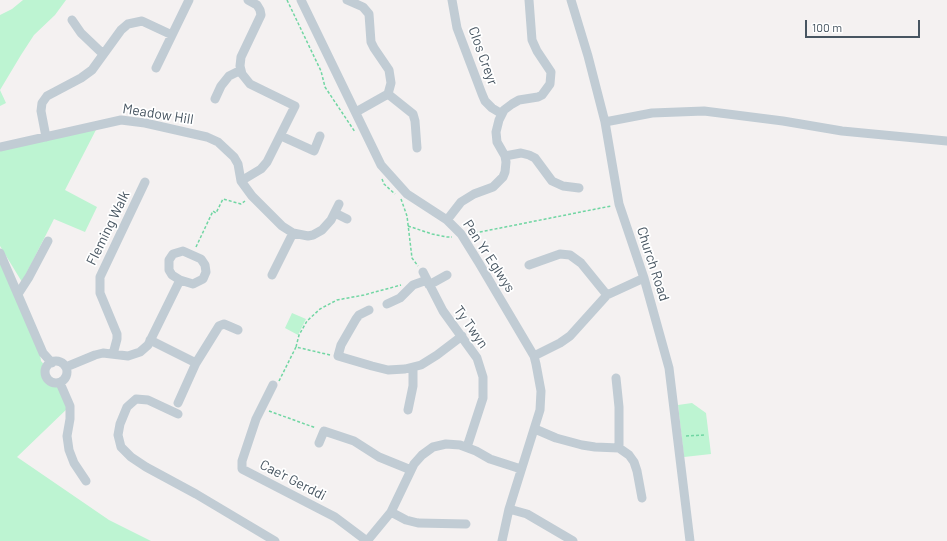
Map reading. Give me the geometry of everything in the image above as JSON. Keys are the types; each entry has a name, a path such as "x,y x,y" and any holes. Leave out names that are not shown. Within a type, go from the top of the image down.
{"street":[{"path":"156,68 189,0"},
{"path":"248,0 259,7 261,15 241,57 241,70 244,78 250,84 295,106 267,162 261,169 241,181 252,196 282,226 293,233 308,236 318,233 326,226 339,204"},
{"name":"Pen Yr Eglwys","path":"300,0 381,165 395,182 411,197 447,220 462,236 534,356 539,373 541,391 540,410 509,509 502,541"},
{"path":"347,0 363,7 369,14 371,42 389,70 391,83 388,94 356,112"},
{"name":"Clos Creyr","path":"452,0 457,28 485,102 502,114"},
{"path":"447,220 461,202 474,194 493,187 500,181 506,167 505,156 497,142 496,137 497,126 502,114 508,107 519,100 542,95 552,80 549,68 536,51 532,40 529,0"},
{"name":"Church Road","path":"571,0 588,56 605,122 619,204 644,278 669,368 690,541"},
{"path":"72,20 85,38 103,54"},
{"path":"46,137 41,111 44,99 50,93 86,75 96,65 121,30 132,22 142,21 172,35"},
{"path":"215,99 221,86 230,76 241,70"},
{"path":"388,94 413,114 417,148"},
{"path":"605,122 652,113 704,111 784,121 842,131 947,141"},
{"name":"Meadow Hill","path":"0,148 121,120 145,123 207,136 223,146 234,157 238,164 241,181"},
{"path":"281,136 314,150 320,136"},
{"path":"505,156 521,153 529,155 535,158 552,182 579,188"},
{"name":"Fleming Walk","path":"113,354 117,334 100,293 100,277 145,182"},
{"path":"334,213 348,219"},
{"path":"272,275 293,233"},
{"path":"18,294 29,277 48,240"},
{"path":"183,251 203,262 206,268 205,276 200,282 193,284 180,280 170,273 168,266 169,260 173,254 183,251"},
{"path":"0,253 44,353 52,363"},
{"path":"529,265 560,254 570,255 578,259 607,295"},
{"path":"387,304 400,298 410,284 447,275"},
{"path":"534,356 560,343 570,336 607,295 644,278"},
{"name":"Ty Twyn","path":"426,279 443,311 477,358 483,376 483,398 466,447"},
{"path":"66,367 94,355 103,353 124,356 136,354 144,349 180,280"},
{"path":"368,310 356,319 341,345 338,356 388,370 413,368 437,355 462,336"},
{"path":"178,403 196,363 219,326 224,324 238,330"},
{"path":"150,340 196,363"},
{"path":"58,362 66,367 67,375 60,383 50,382 46,376 47,368 52,363 58,362"},
{"path":"408,410 413,386 413,368"},
{"path":"616,378 620,407 618,448"},
{"path":"60,383 70,406 70,419 67,436 69,450 74,463 86,481"},
{"name":"Cae'r Gerddi","path":"273,384 256,419 242,461 242,469 335,517 367,541"},
{"path":"178,414 148,400 136,399 127,407 120,424 118,435 121,447 131,457 146,468 196,494 275,541"},
{"path":"535,429 556,438 582,445 618,448 629,455 634,462 637,471 642,498"},
{"path":"319,444 324,431 354,441 379,457 411,470"},
{"path":"367,541 391,512 414,464 422,455 433,447 446,444 460,445 490,459 521,469"},
{"path":"509,509 527,514 574,541"},
{"path":"391,512 406,520 418,523 466,524"}],"path":[{"path":"192,255 213,211 216,213 223,199 241,204 252,196"},
{"path":"408,226 447,237 462,236 504,226 619,204"},
{"path":"412,258 426,279"},
{"path":"273,384 276,386 296,347 299,335 307,320 320,309 337,300 410,284"},
{"path":"296,347 327,355 338,356"},
{"path":"261,408 324,431"},
{"path":"677,437 704,435"}],"green space":[{"path":"23,0 66,0 55,15 34,35 0,90 0,15 12,9"},
{"path":"0,90 6,103 0,106"},
{"path":"99,124 65,190 97,207 85,232 54,219 22,282 0,246 0,147"},
{"path":"0,257 40,354 41,361 47,368 46,376 50,382 60,383 70,406 17,457 109,520 151,541 0,541"},
{"path":"292,313 306,319 298,335 285,328"},
{"path":"692,403 706,413 711,454 684,457 678,405"}]}
